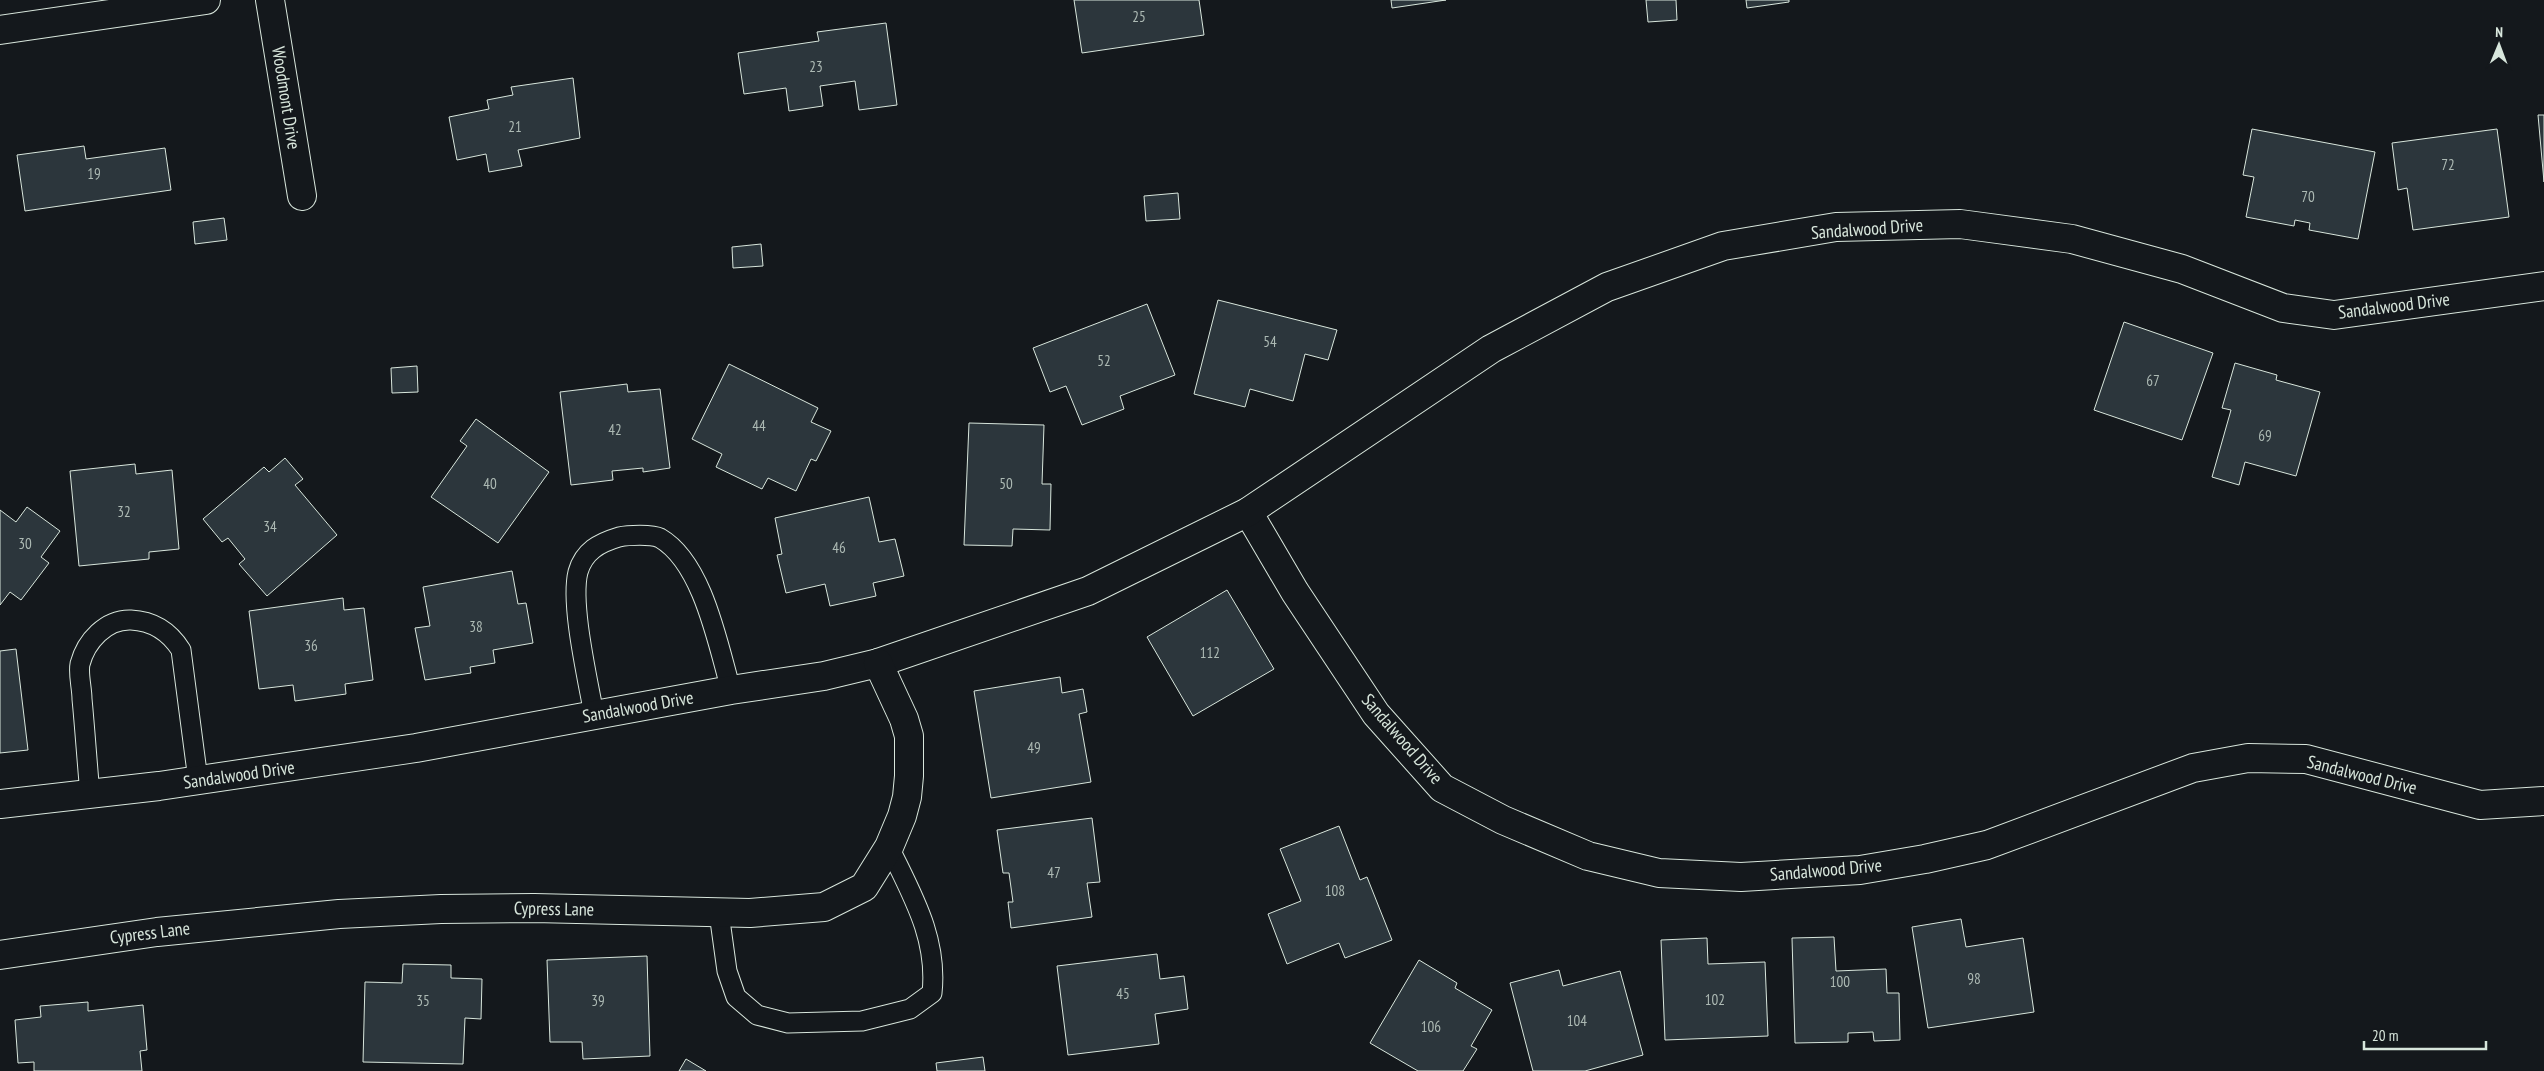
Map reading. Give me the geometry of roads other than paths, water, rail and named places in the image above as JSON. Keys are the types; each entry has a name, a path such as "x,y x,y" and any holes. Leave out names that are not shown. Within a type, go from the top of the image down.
{"street":[{"path":"0,30 206,0"},
{"name":"Woodmont Drive","path":"270,0 302,196"},
{"name":"Sandalwood Drive","path":"0,804 198,780 416,748 731,690 824,676 878,662 1088,591 1248,512 1491,350 1606,287 1724,246 1836,227 1960,224 2072,240 2182,269 2283,308 2334,315 2544,286"},
{"name":"Sandalwood Drive","path":"1248,512 1295,592 1376,714 1442,788 1503,820 1588,856 1659,873 1741,877 1860,870 1925,859 1987,846 2193,768 2248,758 2306,759 2480,804 2544,801"},
{"name":"Cypress Lane","path":"0,955 156,932 339,914 534,908 750,914 824,907 864,887 889,847 902,816 906,797 910,746 904,719 878,662"}],"lane":[{"path":"594,715 575,596 579,572 588,552 603,542 624,536 658,537 675,550 703,592 731,690"},
{"path":"90,794 80,666 89,643 109,625 120,620 147,622 160,628 171,635 181,650 198,780"},
{"path":"719,913 727,972 736,997 757,1015 788,1024 862,1021 910,1009 932,993 934,976 931,941 923,916 889,847"}]}
